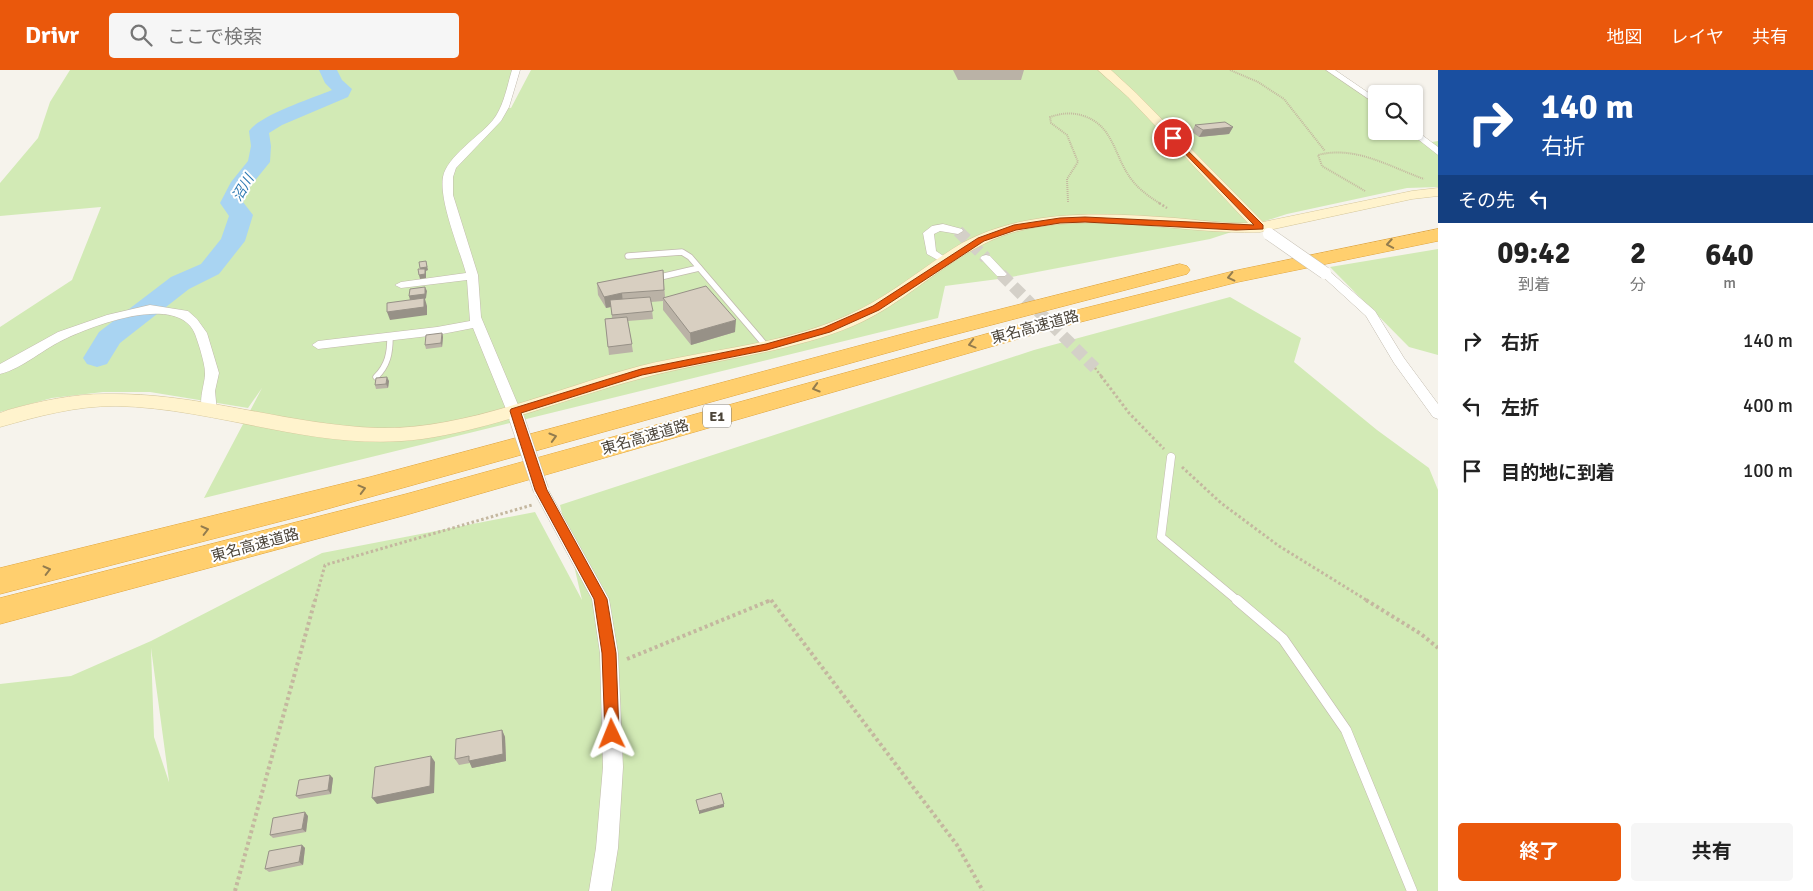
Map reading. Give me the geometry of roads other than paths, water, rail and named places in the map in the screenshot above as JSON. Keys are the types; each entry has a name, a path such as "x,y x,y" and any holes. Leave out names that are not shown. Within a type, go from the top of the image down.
{"highway":[{"name":"東名高速道路","path":"0,581 293,508 914,337 1059,299 1263,251 1355,232 1438,218"},
{"name":"東名高速道路","path":"0,611 268,542 509,476 1078,315 1282,266 1438,236"}],"street":[{"path":"516,70 505,107 497,121 451,167 448,177 448,195 472,276 475,317 516,415 544,495 600,599 610,666 613,767 607,848 600,891"},
{"path":"1104,70 1132,94 1265,230 1325,272 1371,314 1399,360 1438,414"},
{"path":"1330,70 1368,96"},
{"path":"1423,139 1438,152"},
{"path":"0,420 66,403 123,400 210,412 337,434 377,436 419,432 516,415 641,372 767,347 817,333 852,320 876,308 945,261 981,240 997,233 1029,225 1060,220 1110,220 1265,230 1433,187"},
{"path":"945,261 931,252 928,233 935,227 942,226 958,231"},
{"path":"986,258 1001,274"},
{"path":"401,285 472,276"},
{"path":"0,370 62,334 112,318 150,309 184,314 194,322 201,333 212,373 208,390 210,412"},
{"path":"318,346 437,331 478,323"}],"lane":[{"path":"628,256 682,252 699,268 767,347"},
{"path":"653,279 699,268"},
{"path":"376,377 384,370 390,359 390,337"},
{"path":"1172,457 1161,537 1283,639 1346,730 1412,891"}],"waterway":[{"name":"沼川","path":"97,358 109,338 180,283 210,269 233,241 241,215 231,203 239,187 259,162 261,146 259,131 275,121 341,93 343,89 334,83 328,70"}],"tunnel":[{"path":"958,231 986,258"},
{"path":"1001,274 1095,368"}]}
